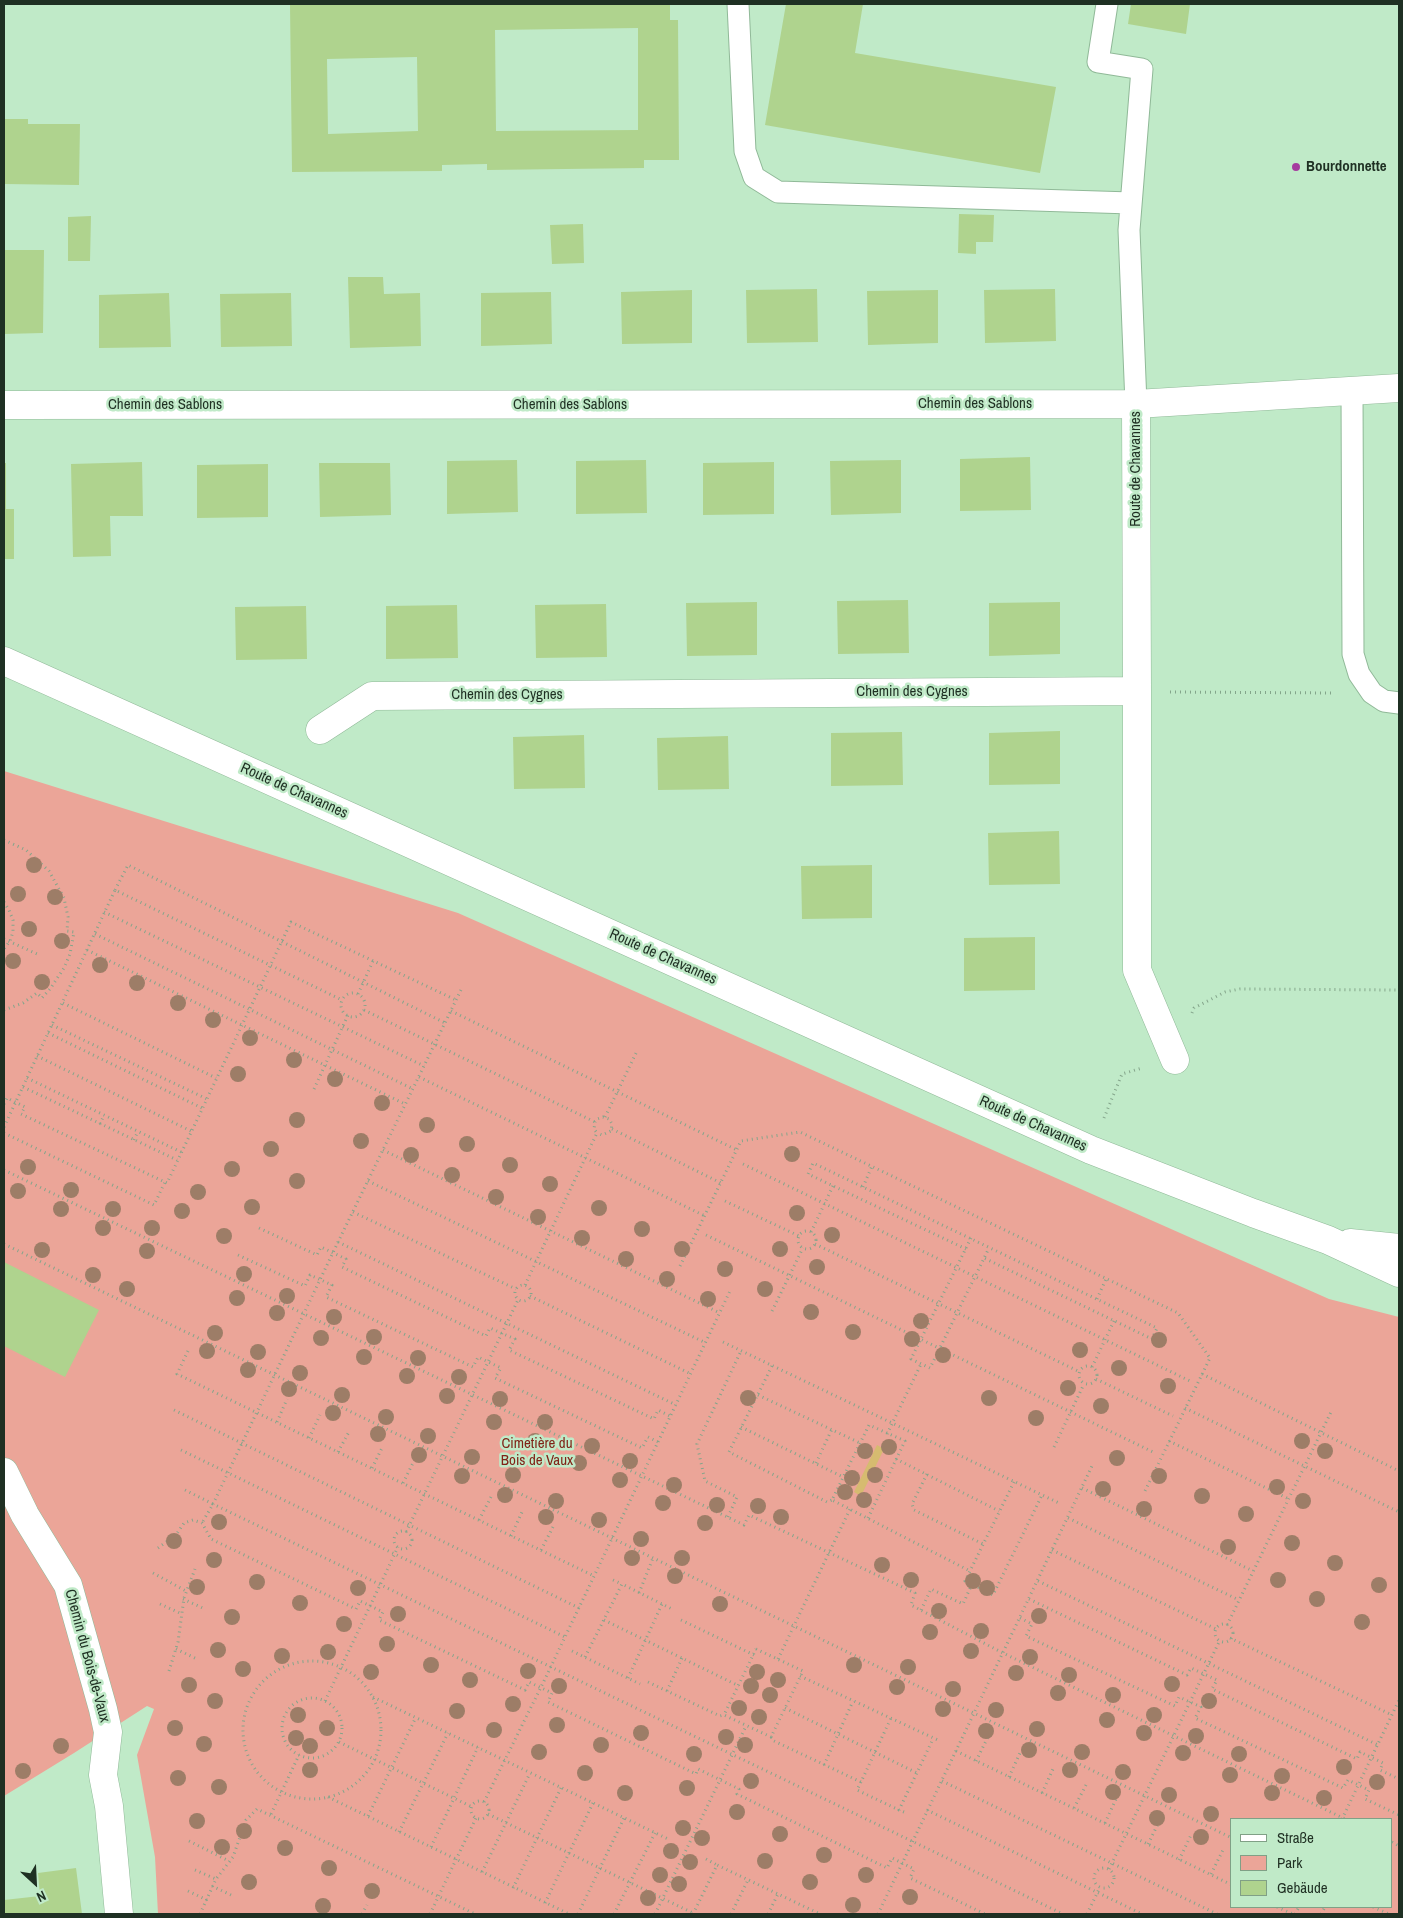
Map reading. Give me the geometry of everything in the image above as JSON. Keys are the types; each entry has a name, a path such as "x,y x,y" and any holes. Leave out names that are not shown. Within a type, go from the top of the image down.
{"street":[{"name":"Route de Chavannes","path":"1137,690 1136,404 1399,388"},
{"name":"Chemin des Sablons","path":"4,405 1136,404"},
{"name":"Route de Chavannes","path":"4,661 1091,1150 1328,1240 1399,1273"},
{"name":"Chemin des Cygnes","path":"320,730 372,696 1137,690"},
{"path":"1137,690 1137,970 1175,1060"},
{"name":"Route de Chavannes","path":"1328,1240 1399,1248"},
{"name":"Chemin du Bois-de-Vaux","path":"4,1472 25,1515 68,1585 103,1709 108,1732 103,1775 109,1806 119,1914"}],"lane":[{"path":"738,4 745,151 754,177 778,192 1131,203"},
{"path":"1107,4 1098,62 1142,69 1129,230 1136,404"},
{"path":"1352,392 1354,654 1359,674 1372,693 1384,701 1399,703"}],"path":[{"path":"1202,693 1372,693"},
{"path":"4,840 26,850 49,871 64,898 68,917 67,931 74,932 70,954 64,968 42,998 37,993 22,1003 4,1010"},
{"path":"4,1127 104,912 128,865 445,1023"},
{"path":"115,890 342,1000"},
{"path":"4,902 10,910 13,920 13,932 10,941 4,949"},
{"path":"104,912 424,1066"},
{"path":"4,1133 154,1205 291,922 456,1000"},
{"path":"95,934 414,1089"},
{"path":"4,938 37,954"},
{"path":"87,950 405,1104"},
{"path":"358,994 373,961"},
{"path":"1104,1118 1122,1074 1175,1060 1194,1008 1225,992 1240,989 1399,990"},
{"path":"202,1523 213,1504 338,1242 462,990"},
{"path":"348,994 358,994 363,998 364,1010 355,1017 348,1015 341,1007 342,1000 348,994"},
{"path":"63,1003 216,1078"},
{"path":"364,1010 595,1122"},
{"path":"451,1011 737,1150"},
{"path":"314,1089 348,1015"},
{"path":"52,1025 207,1098"},
{"path":"48,1033 202,1108"},
{"path":"597,1134 594,1129 595,1122 605,1117 637,1051"},
{"path":"37,1056 191,1131"},
{"path":"419,1077 705,1216"},
{"path":"27,1078 181,1152"},
{"path":"23,1087 177,1160"},
{"path":"4,1104 7,1098 25,1107 21,1114 165,1182"},
{"path":"67,1107 71,1099"},
{"path":"100,1124 104,1115"},
{"path":"605,1117 611,1122 612,1130"},
{"path":"597,1134 606,1135 612,1130"},
{"path":"612,1130 721,1183"},
{"path":"134,1140 138,1131"},
{"path":"680,1266 741,1141 800,1132 1106,1278 1178,1313 1210,1358 1145,1491"},
{"path":"525,1285 597,1134"},
{"path":"383,1150 720,1313"},
{"path":"966,1249 808,1174 813,1163 1157,1328 1152,1338 984,1258"},
{"path":"744,1164 1190,1381"},
{"path":"863,1187 872,1166"},
{"path":"4,1170 728,1518 744,1525 749,1515 914,1593 911,1605 1003,1653 1341,1818"},
{"path":"368,1181 706,1343"},
{"path":"812,1232 833,1186"},
{"path":"725,1201 799,1236"},
{"path":"353,1212 516,1289"},
{"path":"259,1228 317,1255 321,1247 346,1259 342,1267 486,1336 490,1328 514,1339 509,1350 654,1419 658,1410 670,1416"},
{"path":"799,1236 804,1232 812,1232"},
{"path":"812,1232 816,1238 816,1244"},
{"path":"706,1235 1155,1453"},
{"path":"799,1236 799,1244 803,1248 811,1248 816,1244"},
{"path":"971,1238 911,1359 930,1368 990,1248"},
{"path":"338,1242 676,1405"},
{"path":"4,1244 1230,1837"},
{"path":"816,1244 1080,1372"},
{"path":"772,1311 803,1248"},
{"path":"238,1255 305,1286 310,1275 332,1285 326,1297 473,1367 478,1357 501,1368 495,1378 642,1448 648,1437 658,1442"},
{"path":"1097,1299 1106,1278"},
{"path":"516,1289 518,1286 525,1285 530,1288 530,1296 527,1300 518,1300"},
{"path":"516,1289 515,1293 518,1300"},
{"path":"484,1802 580,1608 730,1290"},
{"path":"530,1296 691,1374"},
{"path":"406,1532 518,1300"},
{"path":"1092,1367 1114,1321"},
{"path":"723,1342 1061,1504"},
{"path":"188,1351 177,1374 594,1576"},
{"path":"728,1518 737,1496 705,1481 697,1444 741,1351"},
{"path":"887,1434 921,1364"},
{"path":"772,1366 728,1452 827,1502 832,1500 970,1571"},
{"path":"1084,1384 1080,1379 1080,1372 1084,1367 1092,1367"},
{"path":"1084,1384 1092,1384 1096,1379 1097,1373 1092,1367"},
{"path":"1202,1374 1399,1471"},
{"path":"1096,1379 1173,1416"},
{"path":"1054,1447 1084,1384"},
{"path":"758,1395 860,1443"},
{"path":"277,1422 287,1399"},
{"path":"1185,1408 1399,1512"},
{"path":"174,1410 580,1608"},
{"path":"1227,1625 1332,1410"},
{"path":"309,1438 320,1415"},
{"path":"832,1500 869,1425 904,1442 868,1518"},
{"path":"741,1427 844,1477"},
{"path":"816,1464 832,1429"},
{"path":"338,1452 350,1430"},
{"path":"1170,1441 1289,1499"},
{"path":"372,1468 382,1446"},
{"path":"181,1450 565,1637"},
{"path":"896,1459 1000,1511"},
{"path":"404,1483 414,1461"},
{"path":"878,1914 1092,1466"},
{"path":"927,1474 912,1504 914,1510 983,1544"},
{"path":"1014,1482 965,1581 993,1595 1042,1495"},
{"path":"1082,1488 1253,1571"},
{"path":"185,1490 1063,1914"},
{"path":"480,1520 491,1497"},
{"path":"778,1659 850,1509"},
{"path":"511,1536 522,1512"},
{"path":"1068,1518 1239,1600"},
{"path":"158,1548 176,1535 184,1523 193,1520 202,1523 211,1539 356,1609 360,1601 371,1606 383,1612 379,1620 525,1690 528,1682 552,1693 548,1702 696,1774 698,1769 739,1789 737,1794 887,1868 892,1858 914,1869 910,1878 985,1914"},
{"path":"542,1550 553,1527"},
{"path":"325,1701 396,1554 398,1547 395,1543 395,1538 398,1533 406,1532 411,1535 411,1543 405,1548 398,1547"},
{"path":"1052,1550 1216,1629"},
{"path":"639,1593 653,1558"},
{"path":"169,1671 176,1649 186,1591 195,1569"},
{"path":"152,1573 186,1591"},
{"path":"613,1580 674,1610"},
{"path":"1038,1581 1378,1745"},
{"path":"585,1657 622,1584"},
{"path":"921,1610 931,1589 962,1604 972,1584"},
{"path":"184,1599 205,1610"},
{"path":"1029,1599 1187,1675 1191,1668 1217,1680 1212,1689 1357,1759 1360,1752 1383,1763 1380,1770 1399,1779"},
{"path":"160,1604 182,1614"},
{"path":"628,1678 662,1604"},
{"path":"1020,1618 1032,1624 1026,1636 1175,1706 1179,1696 1200,1707 1195,1718 1344,1788 1348,1780 1359,1785 1369,1790 1365,1799 1399,1815"},
{"path":"604,1620 738,1686"},
{"path":"681,1620 754,1655"},
{"path":"1219,1625 1227,1625 1232,1631 1230,1638 1227,1641 1220,1640 1215,1634 1216,1629 1219,1625"},
{"path":"1230,1638 1392,1715"},
{"path":"1109,1869 1220,1640"},
{"path":"176,1649 197,1659"},
{"path":"724,1715 756,1649 778,1659 803,1671 771,1737"},
{"path":"572,1651 640,1684"},
{"path":"667,1691 682,1658"},
{"path":"321,1661 341,1667 362,1682 375,1701 381,1724 379,1747 374,1759 369,1769 352,1786 328,1797 308,1799 282,1792 266,1782 252,1765 244,1745 243,1723 249,1702 261,1683 278,1670 299,1662 321,1661"},
{"path":"800,1676 940,1741"},
{"path":"648,1682 720,1716 724,1715 746,1725 771,1737 774,1741 861,1782"},
{"path":"371,1696 668,1839"},
{"path":"306,1698 316,1698 325,1701 340,1716 342,1725 338,1742 330,1752 322,1757 312,1759 293,1752 286,1745 282,1736 283,1716 289,1708 306,1698"},
{"path":"1343,1818 1399,1700"},
{"path":"824,1765 853,1701"},
{"path":"785,1708 917,1773"},
{"path":"368,1816 416,1718"},
{"path":"891,1718 857,1790 904,1812"},
{"path":"655,1914 746,1725"},
{"path":"399,1832 448,1733"},
{"path":"976,1761 988,1737"},
{"path":"899,1810 933,1738"},
{"path":"338,1742 472,1807"},
{"path":"431,1847 478,1747"},
{"path":"956,1751 1230,1884"},
{"path":"1009,1777 1020,1753"},
{"path":"271,1814 299,1755"},
{"path":"1042,1793 1053,1769"},
{"path":"482,1872 530,1773"},
{"path":"942,1781 1217,1914"},
{"path":"1074,1808 1086,1785"},
{"path":"514,1888 561,1788"},
{"path":"328,1797 569,1914"},
{"path":"1105,1823 1116,1799"},
{"path":"472,1807 478,1802 484,1802"},
{"path":"476,1818 484,1818 488,1814 489,1808 484,1802"},
{"path":"545,1903 593,1803"},
{"path":"472,1807 476,1818"},
{"path":"200,1914 212,1886 230,1861 246,1820 257,1809 271,1814 475,1914"},
{"path":"927,1810 1142,1914"},
{"path":"488,1814 694,1914 717,1865"},
{"path":"430,1914 476,1818"},
{"path":"578,1914 624,1818"},
{"path":"1148,1844 1160,1820"},
{"path":"614,1914 655,1833"},
{"path":"1179,1860 1190,1835"},
{"path":"189,1841 230,1861"},
{"path":"1211,1874 1222,1850"},
{"path":"706,1859 820,1914"},
{"path":"1099,1869 1109,1869 1113,1873 1114,1883 1109,1888 1100,1887 1094,1881 1095,1874 1099,1869"},
{"path":"195,1870 216,1879"},
{"path":"731,1914 748,1880"},
{"path":"212,1886 230,1895"},
{"path":"1086,1914 1100,1887"},
{"path":"188,1891 207,1900"},
{"path":"768,1914 778,1894"},
{"path":"362,1914 367,1905"},
{"path":"1280,1908 1294,1914"},
{"path":"1375,1908 1389,1914"},
{"path":"808,1914 810,1910"}],"green space":[{"name":"Cimetière du Bois de Vaux","path":"4,771 458,913 1329,1299 1399,1317 1399,1914 158,1914 155,1857 137,1755 154,1709 147,1706 4,1796"}],"shaded area":[{"path":"877,1445 884,1449 861,1496 854,1492"}],"building":[{"path":"290,4 670,4 670,20 678,20 679,160 644,160 644,168 487,170 487,164 442,165 442,171 292,172","holes":["638,28 638,130 496,131 495,30","417,57 418,131 328,134 327,59"]},
{"path":"786,4 863,4 855,53 1056,87 1040,173 765,125"},
{"path":"1131,4 1190,4 1186,34 1128,24"},
{"path":"4,119 28,119 28,124 80,124 79,185 4,184"},
{"path":"959,214 994,215 993,242 976,242 976,254 958,253"},
{"path":"91,216 90,261 68,261 68,217"},
{"path":"583,224 584,263 552,264 550,225"},
{"path":"4,250 44,250 43,333 4,334"},
{"path":"348,277 383,277 384,294 420,293 421,346 350,348"},
{"path":"817,289 818,342 747,343 746,290"},
{"path":"1055,289 1056,341 985,343 984,290"},
{"path":"692,290 692,343 622,344 621,292"},
{"path":"938,290 938,343 868,345 867,291"},
{"path":"551,292 552,344 481,346 481,293"},
{"path":"169,293 171,347 99,348 99,295"},
{"path":"291,293 292,346 221,347 220,294"},
{"path":"1030,457 1031,510 960,511 960,459"},
{"path":"517,460 518,512 447,514 447,461"},
{"path":"646,460 647,513 576,514 576,461"},
{"path":"901,460 901,513 831,515 830,461"},
{"path":"142,462 143,516 110,516 111,556 73,557 71,464"},
{"path":"774,462 774,514 703,515 703,463"},
{"path":"4,463 6,463 6,509 14,509 14,559 4,559"},
{"path":"319,463 390,463 391,515 320,517"},
{"path":"268,464 268,517 197,518 197,465"},
{"path":"908,600 909,653 838,654 837,601"},
{"path":"757,602 757,655 687,656 686,603"},
{"path":"1060,602 1060,654 989,656 989,603"},
{"path":"606,604 607,657 536,658 535,605"},
{"path":"457,605 458,658 386,659 386,606"},
{"path":"306,606 307,659 236,660 235,607"},
{"path":"1060,731 1060,784 989,785 989,733"},
{"path":"902,732 903,785 831,786 831,733"},
{"path":"584,735 585,788 514,789 513,737"},
{"path":"728,736 729,789 658,790 657,738"},
{"path":"1059,831 1060,884 989,885 988,833"},
{"path":"872,865 872,918 802,919 801,866"},
{"path":"1035,937 1035,990 964,991 964,938"},
{"path":"4,1262 99,1310 65,1377 4,1346"},
{"path":"76,1868 82,1914 4,1914 4,1900 40,1896 38,1873"}],"place":[{"name":"Bourdonnette","path":"1296,167"}]}
